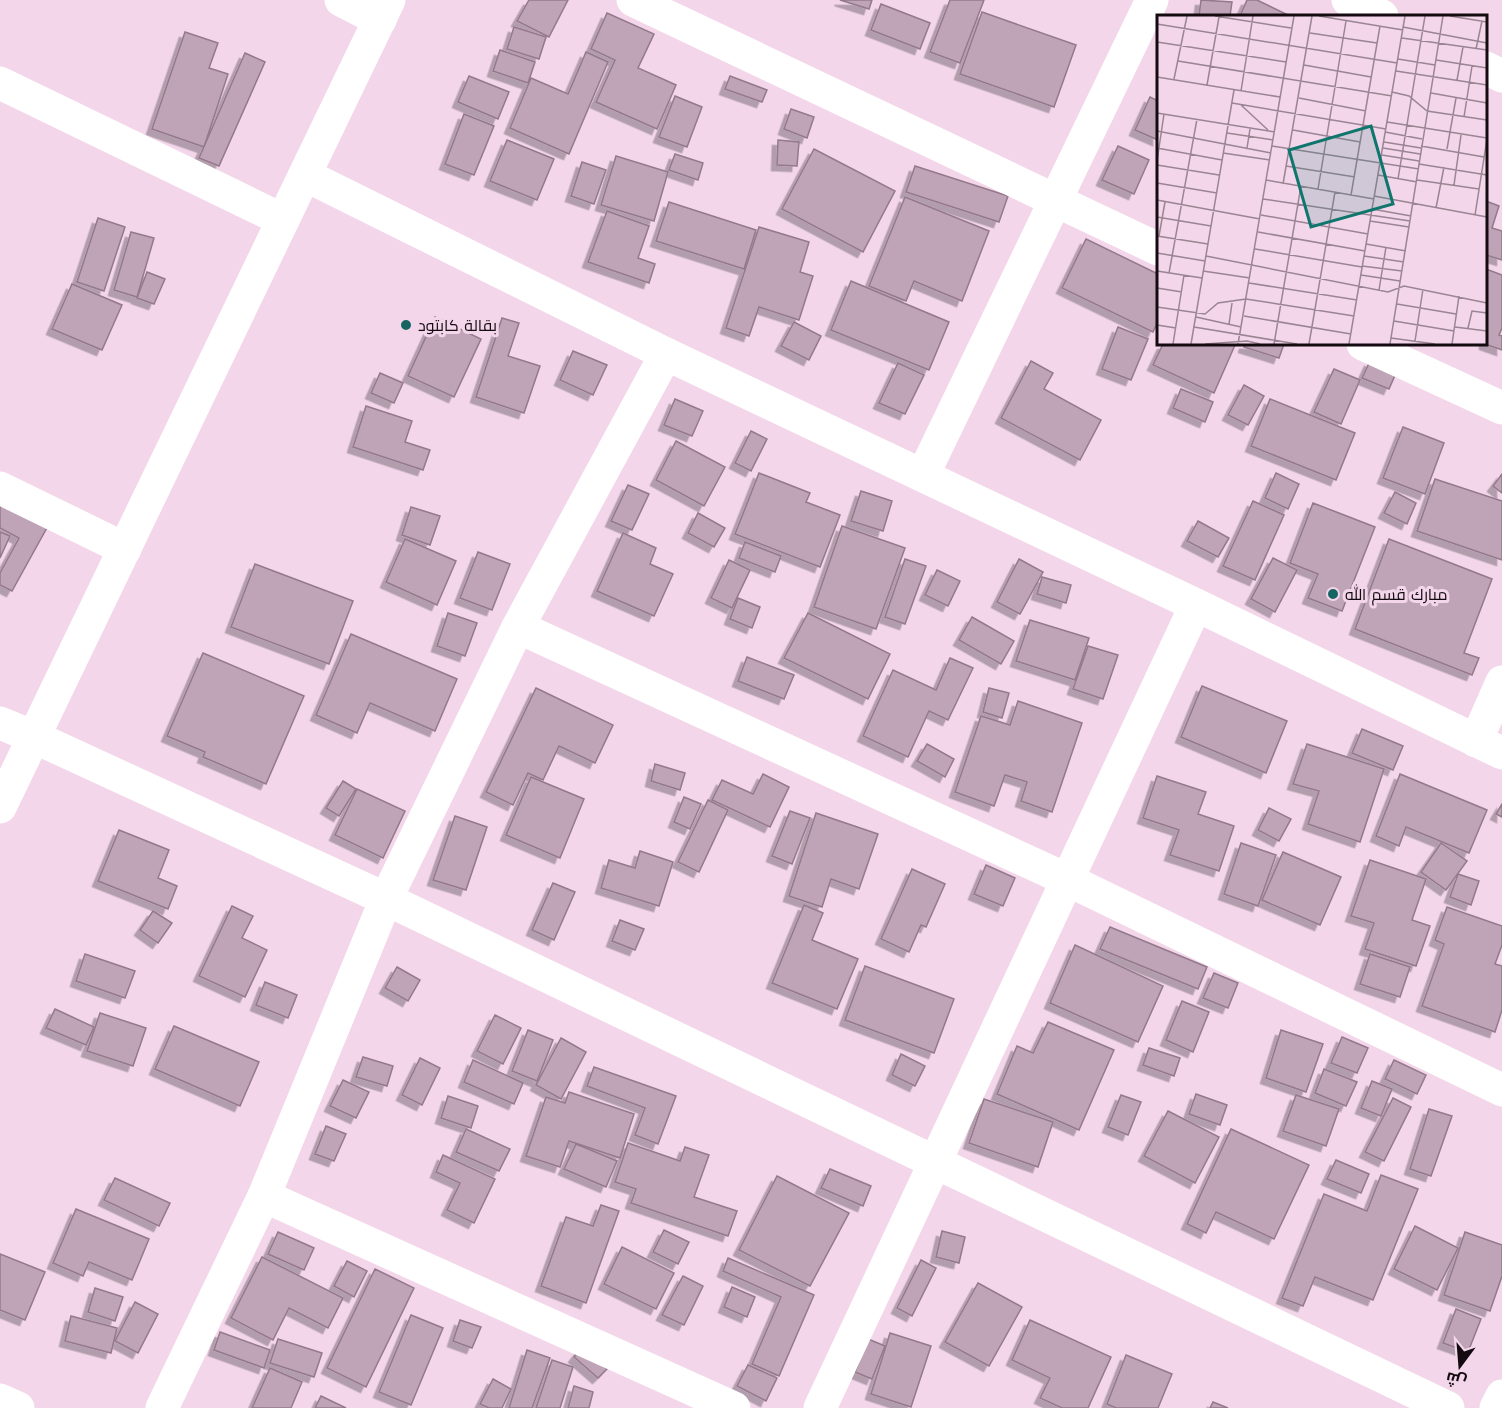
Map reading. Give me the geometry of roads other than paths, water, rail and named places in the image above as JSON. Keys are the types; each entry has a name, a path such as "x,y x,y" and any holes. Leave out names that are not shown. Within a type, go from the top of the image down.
{"street":[{"path":"0,807 385,10 341,0"},
{"path":"633,0 1157,249"},
{"path":"923,475 1152,0"},
{"path":"1348,0 1380,15"},
{"path":"1487,69 1502,76"},
{"path":"0,83 283,220"},
{"path":"305,175 666,354 1196,605 1489,747 1502,682"},
{"path":"1366,345 1502,408"},
{"path":"162,1408 264,1196 386,899 518,627 666,354"},
{"path":"0,488 124,549"},
{"path":"820,1408 1196,605"},
{"path":"518,627 1068,880 1502,1090"},
{"path":"0,723 34,736 386,899 1448,1408"},
{"path":"264,1196 734,1408"},
{"path":"1496,1408 1502,1396"},
{"path":"0,1400 18,1408"}],"place":[{"name":"بقالة كابتود","path":"406,325"},
{"name":"مبارك قسم الله","path":"1333,594"}]}
